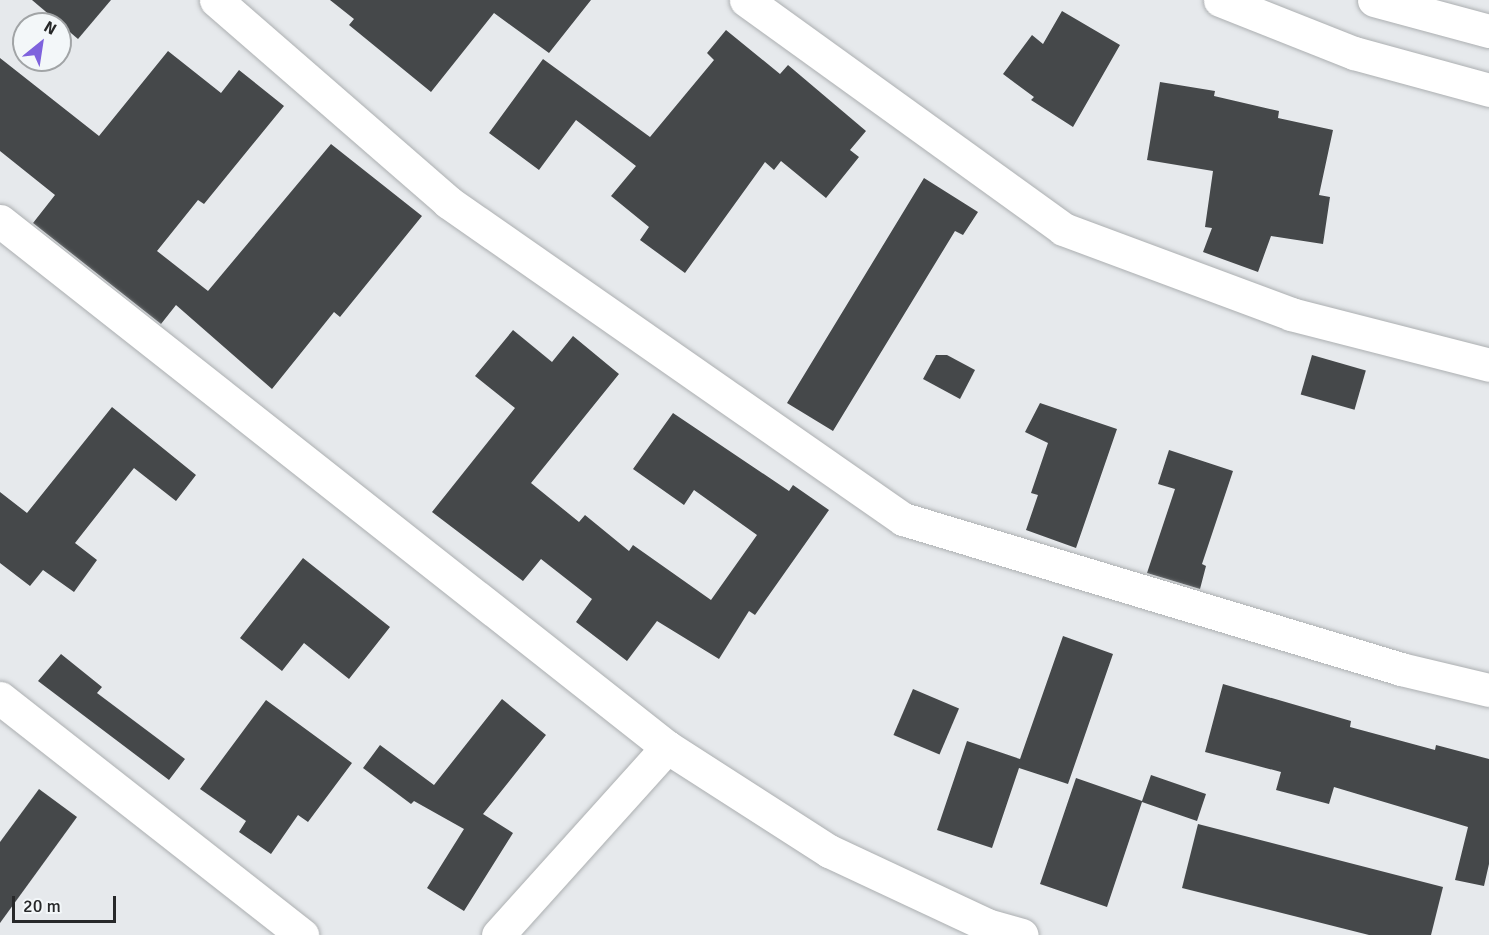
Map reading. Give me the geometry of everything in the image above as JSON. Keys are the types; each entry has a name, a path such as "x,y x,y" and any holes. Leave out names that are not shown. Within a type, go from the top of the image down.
{"street":[{"path":"216,0 448,202 903,519 1401,669 1489,690"},
{"path":"746,0 1063,229 1292,314 1489,365"},
{"path":"1220,0 1354,53 1489,90"},
{"path":"1374,0 1489,31"},
{"path":"0,221 667,747 829,851 987,925 1022,935"},
{"path":"0,698 302,935"},
{"path":"498,935 667,747"}],"building":[{"path":"32,0 111,0 78,39 72,34 72,12 46,12"},
{"path":"330,0 591,0 549,53 494,13 431,92 349,25 354,19"},
{"path":"1062,11 1120,45 1073,127 1031,100 1034,97 1003,74 1032,35 1043,44"},
{"path":"726,30 780,74 788,65 866,131 850,150 859,157 826,198 781,161 774,170 765,162 685,273 640,240 649,227 611,196 636,166 576,120 539,170 489,133 543,59 650,137 714,60 707,53"},
{"path":"168,51 221,93 239,70 284,106 204,204 198,200 157,251 208,291 331,144 422,216 340,317 334,312 272,389 176,305 161,324 33,223 55,195 0,151 0,58 12,67 12,72 18,72 99,136"},
{"path":"1160,82 1215,91 1214,96 1279,111 1278,118 1333,130 1319,195 1330,197 1323,244 1271,236 1258,272 1203,252 1212,228 1205,227 1213,171 1147,160"},
{"path":"924,178 978,212 963,235 955,231 833,431 787,403"},
{"path":"513,330 552,362 573,336 619,374 531,483 579,522 585,515 629,551 633,545 711,600 757,535 694,490 684,505 633,469 673,413 789,491 793,485 829,510 755,615 749,611 719,659 657,621 627,661 576,622 592,599 541,559 523,581 432,512 515,408 475,376"},
{"path":"936,355 947,355 975,370 960,399 923,379"},
{"path":"1312,355 1366,370 1355,410 1301,394"},
{"path":"1040,403 1117,429 1076,548 1026,530 1038,495 1031,493 1048,443 1025,432"},
{"path":"112,407 196,475 176,501 134,468 75,543 97,560 74,592 43,570 30,586 0,563 0,492 27,513"},
{"path":"1169,450 1233,471 1202,564 1206,566 1200,589 1147,573 1175,489 1158,484"},
{"path":"303,558 390,627 349,679 304,643 282,671 240,638"},
{"path":"1063,636 1113,654 1068,784 1019,768 992,848 937,830 967,741 1020,759"},
{"path":"61,654 102,687 97,693 185,759 169,780 38,681"},
{"path":"1223,684 1351,721 1350,727 1435,750 1436,745 1489,759 1489,864 1484,886 1455,880 1468,827 1334,787 1329,804 1276,790 1281,772 1205,752"},
{"path":"913,689 959,709 939,755 893,735"},
{"path":"502,699 546,735 483,814 513,833 464,911 427,888 464,829 414,801 411,804 363,768 380,745 434,785"},
{"path":"266,700 352,763 308,822 298,815 271,854 239,832 246,821 200,789"},
{"path":"1151,775 1206,794 1197,821 1142,802 1107,907 1040,884 1076,778 1142,801"},
{"path":"39,789 77,817 0,923 0,842"},
{"path":"1198,824 1443,887 1431,935 1369,935 1182,888"}]}
